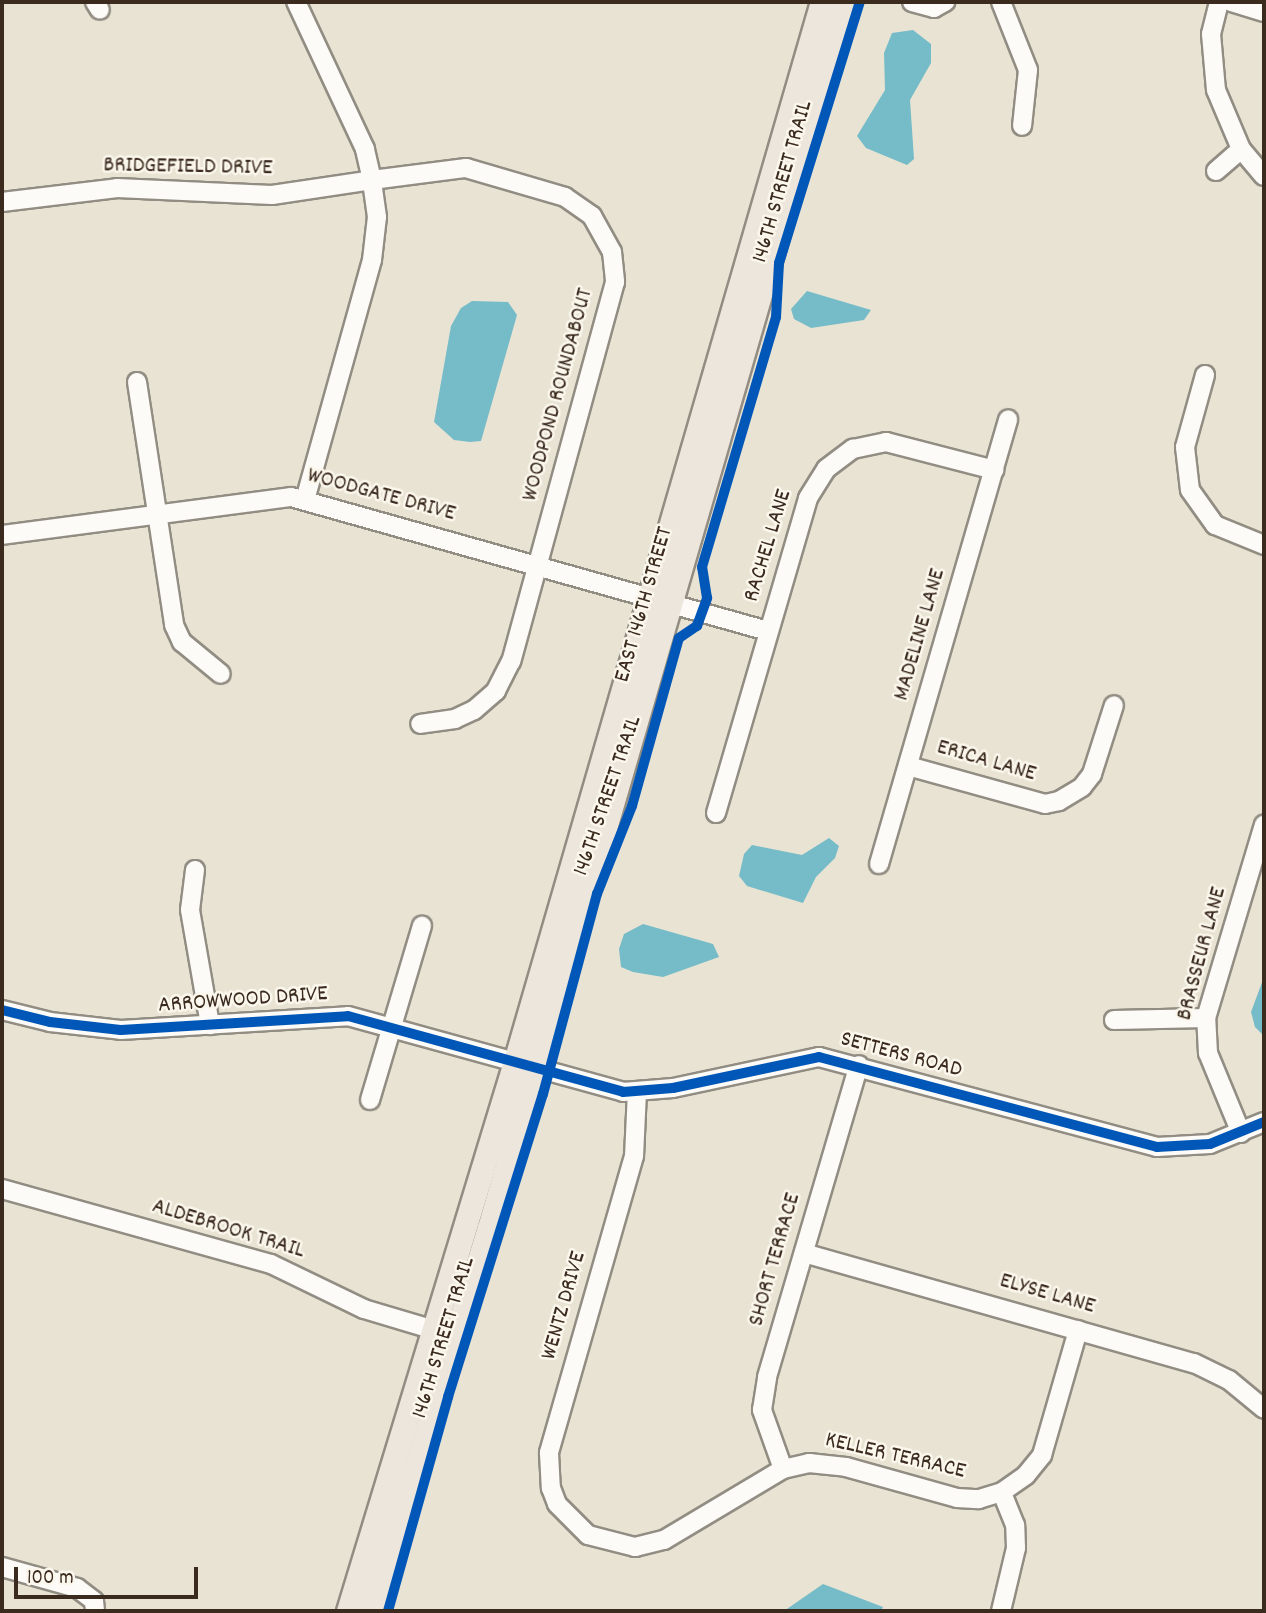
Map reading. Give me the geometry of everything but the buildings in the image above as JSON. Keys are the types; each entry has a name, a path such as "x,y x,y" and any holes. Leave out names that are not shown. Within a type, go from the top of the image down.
{"main road":[{"name":"EAST 146TH STREET","path":"372,1611 658,599 822,2"},
{"name":"EAST 146TH STREET","path":"658,599 845,2"},
{"name":"EAST 146TH STREET","path":"348,1611 434,1330 525,1065"}],"street":[{"path":"296,2 365,149 377,217 372,260 305,500"},
{"path":"912,2 934,8 945,2"},
{"path":"1001,2 1028,70 1022,126"},
{"path":"1219,2 1211,34 1212,67 1223,111 1241,149 1264,176"},
{"path":"1231,2 1264,12"},
{"path":"1216,171 1241,149"},
{"name":"WOODPOND ROUNDABOUT","path":"372,180 466,168 565,197 592,216 607,239 615,270 612,295 511,661 496,691 466,715 420,724"},
{"name":"BRIDGEFIELD DRIVE","path":"2,202 117,188 272,195 372,180"},
{"path":"1205,375 1185,447 1189,490 1215,525 1264,545"},
{"path":"136,382 174,625 182,642 221,674"},
{"name":"MADELINE LANE","path":"879,864 1008,419"},
{"name":"RACHEL LANE","path":"716,813 808,498 815,483 839,457 868,444 896,443 994,470"},
{"name":"WOODGATE DRIVE","path":"2,535 274,497 305,500 769,631"},
{"name":"ERICA LANE","path":"908,766 1045,804 1059,801 1082,787 1092,774 1114,705"},
{"name":"BRASSEUR LANE","path":"1241,1133 1208,1053 1206,1018 1264,825"},
{"path":"195,870 190,910 210,1025"},
{"path":"370,1100 422,926"},
{"name":"ARROWWOOD DRIVE","path":"2,1010 50,1022 111,1029 210,1025 310,1015 348,1016 393,1025 525,1065"},
{"path":"1114,1020 1206,1018"},
{"name":"SETTERS ROAD","path":"525,1065 607,1090 637,1091 673,1088 798,1058 819,1057 859,1065 1149,1145 1190,1147 1241,1133 1264,1122"},
{"name":"SHORT TERRACE","path":"783,1469 767,1433 764,1395 859,1065"},
{"name":"WENTZ DRIVE","path":"576,1527 551,1488 549,1453 634,1156 637,1091"},
{"name":"ALDEBROOK TRAIL","path":"2,1189 271,1264 364,1309 434,1330"},
{"name":"ELYSE LANE","path":"804,1253 1204,1366 1261,1401"},
{"name":"KELLER TERRACE","path":"576,1527 612,1544 649,1545 682,1531 783,1469 820,1462 967,1499 1002,1492 1026,1475 1042,1455 1078,1330"},
{"path":"1001,1611 1016,1548 1015,1525 1002,1492"},
{"path":"2,1567 77,1588 94,1601 95,1611"}],"water":[{"path":"913,30 931,44 931,63 910,100 914,159 907,165 866,148 857,136 885,90 884,53 892,33"},
{"path":"807,291 871,310 864,320 811,328 794,319 791,309"},
{"path":"472,301 508,302 517,315 481,441 470,442 454,440 434,422 451,326 461,308"},
{"path":"829,838 839,846 835,858 816,877 803,903 747,886 739,876 744,854 752,845 802,855"},
{"path":"643,924 713,944 719,957 663,977 621,967 619,949 624,934"},
{"path":"1264,977 1264,1036 1255,1027 1251,1012"},
{"path":"823,1584 883,1607 881,1611 784,1611"}],"cycle path":[{"name":"146TH STREET TRAIL","path":"388,1611 448,1397 543,1094 597,894 632,806 679,638 697,626 707,598 702,567 776,317 779,263 860,2"},
{"path":"2,1010 50,1022 121,1030 348,1016 623,1092 673,1088 819,1057 1157,1147 1210,1144 1264,1122"}]}
